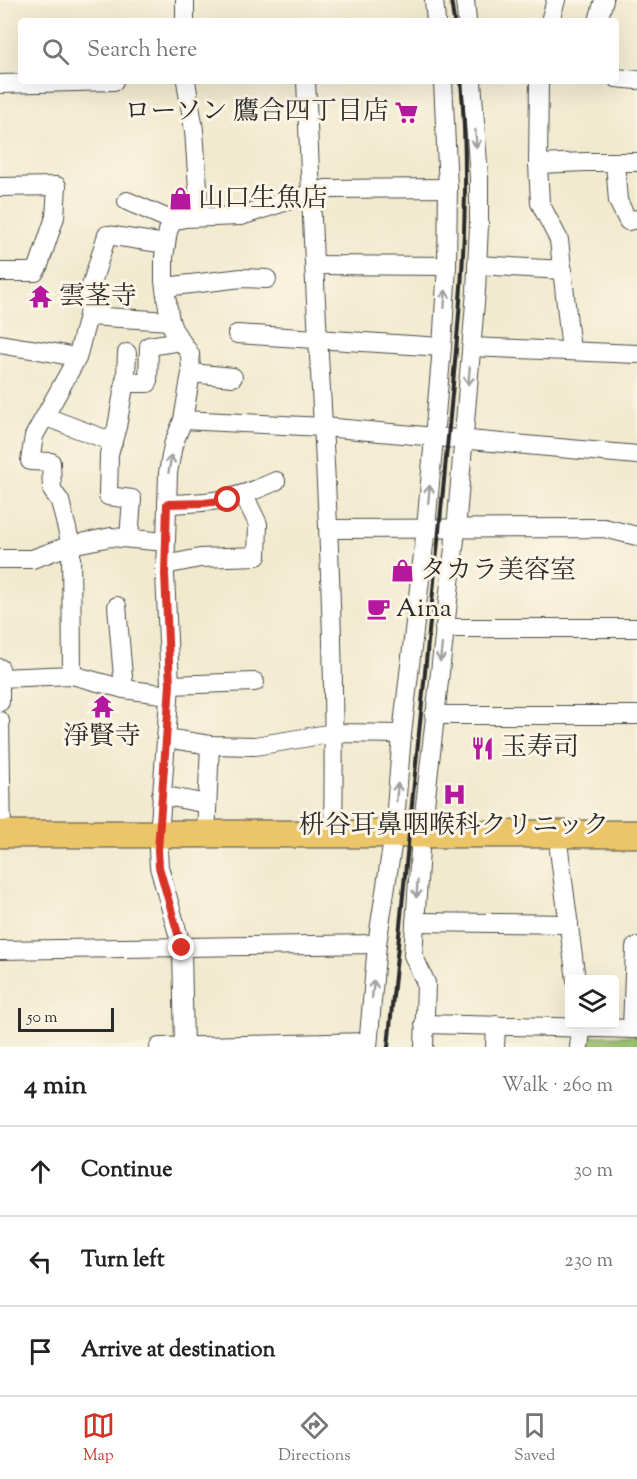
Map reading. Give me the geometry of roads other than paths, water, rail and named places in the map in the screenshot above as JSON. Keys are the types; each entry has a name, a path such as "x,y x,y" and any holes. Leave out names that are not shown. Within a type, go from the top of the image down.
{"highway":[{"path":"158,841 206,833 333,832 392,842"},
{"path":"1,839 421,842 637,834"},
{"path":"421,842 559,850 637,850"}],"street":[{"path":"185,0 185,18"},
{"path":"434,0 436,18"},
{"path":"465,0 467,18"},
{"path":"551,18 556,0"},
{"path":"599,18 604,0"},
{"path":"619,78 637,80"},
{"path":"0,84 18,84"},
{"path":"186,84 194,130 200,217"},
{"path":"306,84 329,528 334,733 333,832"},
{"path":"159,1047 368,1045 378,944 392,842 434,438 447,266 448,188 443,84"},
{"path":"424,1047 426,983 413,955 421,842 456,530 472,347 479,178 472,84"},
{"path":"539,84 540,203 559,240 571,351"},
{"path":"615,162 618,201 628,221 637,219"},
{"path":"538,165 637,162"},
{"path":"0,187 57,186 55,217 35,272 0,272"},
{"path":"127,201 173,221 184,218 241,216 325,189 448,188"},
{"path":"173,221 168,231 164,257 165,287 170,321 190,354 191,373 183,420 168,473 165,565 170,690 158,841 159,867 182,948 184,1047"},
{"path":"72,675 71,545 60,501 52,490 51,462 30,461 34,436 77,358 88,315 91,286 107,235 166,244"},
{"path":"315,265 447,266"},
{"path":"477,265 563,270"},
{"path":"165,287 242,278 267,279"},
{"path":"88,315 170,321"},
{"path":"237,334 441,347"},
{"path":"124,383 148,383 149,346 181,341"},
{"path":"0,344 27,350 49,351 77,358"},
{"path":"472,347 637,354"},
{"path":"127,353 108,474 108,496 132,499 129,538"},
{"path":"191,373 233,377"},
{"path":"46,417 113,442"},
{"path":"183,420 324,427 637,455"},
{"path":"167,504 228,500 276,481"},
{"path":"165,565 200,558 257,556 258,524 244,495"},
{"path":"329,528 456,530 604,528 637,536"},
{"path":"0,559 32,559 71,545 111,537 166,542"},
{"path":"117,606 124,689"},
{"path":"444,628 637,628"},
{"path":"0,668 0,702"},
{"path":"0,678 72,675 124,689 170,690 255,682"},
{"path":"434,715 637,715"},
{"path":"0,721 1,839"},
{"path":"166,738 210,745 255,746 334,733 402,734"},
{"path":"206,833 210,745"},
{"path":"161,795 207,804"},
{"path":"559,850 575,975"},
{"path":"415,922 569,924"},
{"path":"0,950 378,944"},
{"path":"619,1028 634,1029 635,947 637,947"},
{"path":"424,1024 565,1026"},
{"path":"495,1047 496,1025"},
{"path":"579,1047 582,1029"}],"railway":[{"path":"451,0 454,18"},
{"path":"388,1047 424,693 462,280 465,181 461,84"}],"place":[{"name":"ローソン 鷹合四丁目店","path":"407,112"},
{"name":"山口生魚店","path":"180,199"},
{"name":"雲茎寺","path":"41,297"},
{"name":"タカラ美容室","path":"402,571"},
{"name":"Aina","path":"378,609"},
{"name":"淨賢寺","path":"102,706"},
{"name":"玉寿司","path":"483,748"},
{"name":"枡谷耳鼻咽喉科クリニック","path":"454,795"}]}
